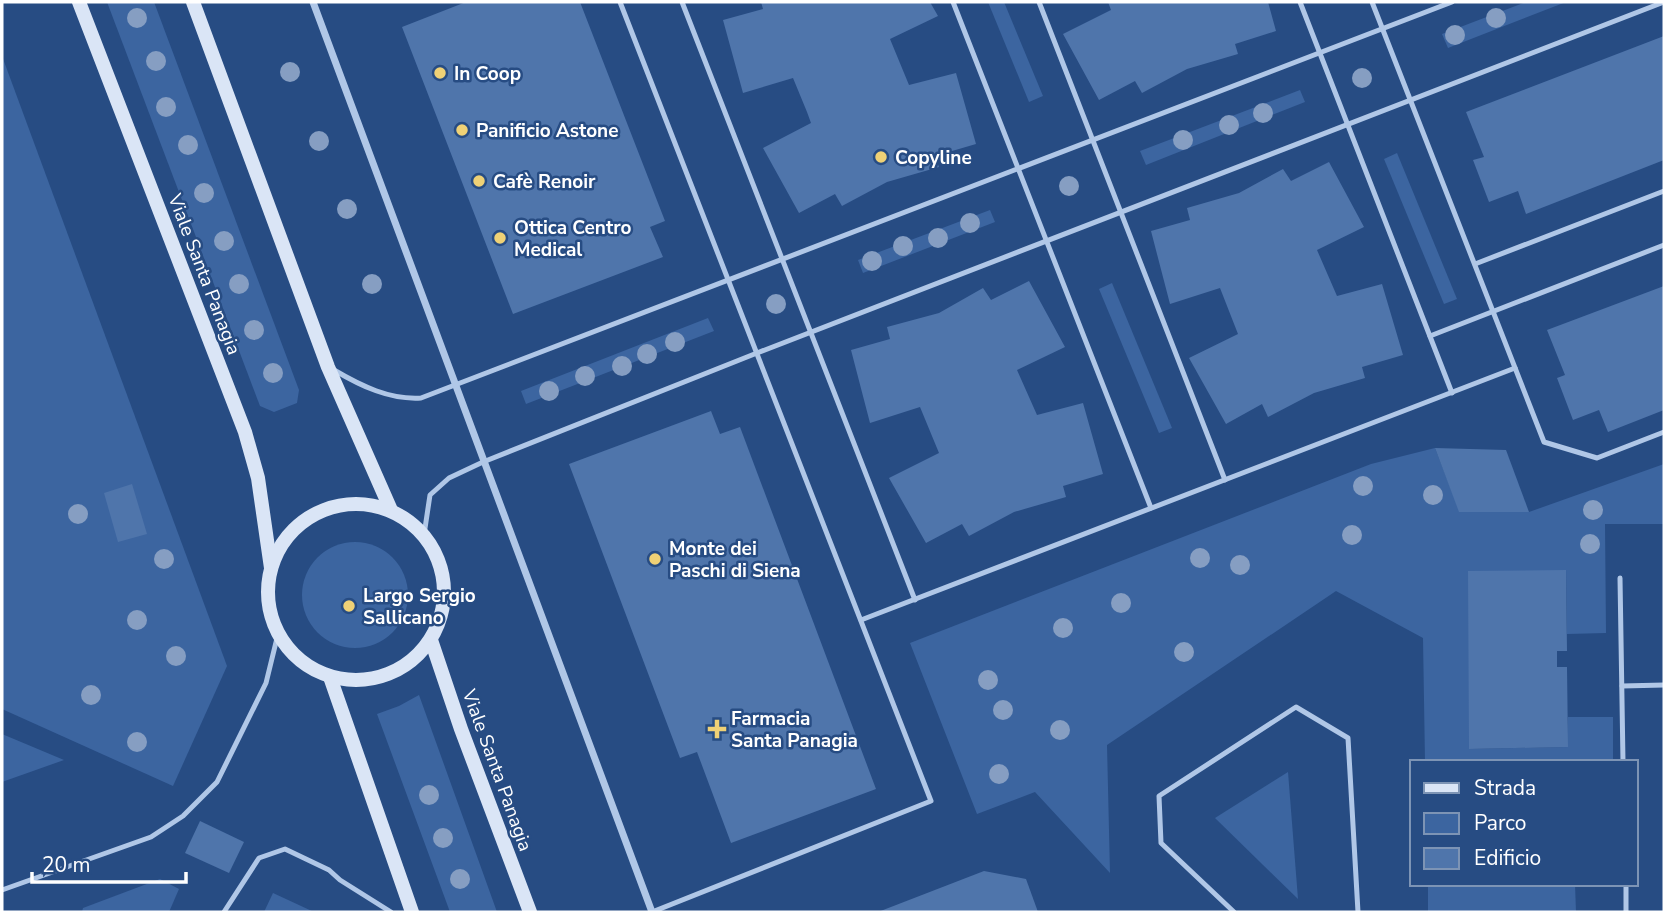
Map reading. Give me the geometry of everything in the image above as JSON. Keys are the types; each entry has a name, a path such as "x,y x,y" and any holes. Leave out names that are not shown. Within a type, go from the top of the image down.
{"main road":[{"name":"Viale Santa Panagia","path":"79,2 246,432 258,478 271,568"},
{"path":"193,2 328,367 391,510"},
{"path":"354,504 391,510 409,520 424,535 436,553 444,575 445,597 441,620 431,640 416,658 397,671 376,678 353,680 330,677 310,667 292,653 278,634 270,613 267,591 271,568 281,545 297,526 318,512 354,504"},
{"name":"Viale Santa Panagia","path":"431,640 461,729 530,912"},
{"path":"330,677 412,912"}],"street":[{"path":"313,2 652,912"}],"lane":[{"path":"620,2 931,801 652,912"},
{"path":"682,2 915,600"},
{"path":"953,2 1151,508"},
{"path":"1039,2 1225,480"},
{"path":"1300,2 1452,393"},
{"path":"1372,2 1544,442 1597,458 1664,432"},
{"path":"328,367 361,386 404,399 421,398 1452,2"},
{"path":"424,535 430,495 449,478 483,462 757,352 1664,2"},
{"path":"1475,264 1664,191"},
{"path":"1430,335 1664,245"},
{"path":"861,621 1515,368"},
{"path":"1620,578 1623,760"},
{"path":"2,890 151,836 183,816 217,782 266,683 278,634"},
{"path":"1622,686 1664,685"},
{"path":"1234,912 1161,843 1159,796 1296,707 1348,738 1358,912"},
{"path":"224,912 259,858 285,849 329,870 340,880 391,912"},
{"path":"1626,886 1626,912"}],"green space":[{"path":"107,2 154,2 299,390 297,403 274,412 260,406"},
{"path":"988,2 1004,2 1043,96 1029,102"},
{"path":"1526,2 1566,2 1448,48 1442,34"},
{"path":"2,56 227,666 173,786 2,709"},
{"path":"1300,90 1305,102 1146,165 1140,151"},
{"path":"1397,153 1457,299 1444,304 1384,159"},
{"path":"990,210 995,222 863,273 858,260"},
{"path":"1112,283 1172,428 1159,433 1099,289"},
{"path":"708,318 714,331 526,404 521,391"},
{"path":"1435,448 1460,512 1529,512 1664,464 1664,524 1605,524 1606,633 1567,634 1566,570 1470,749 1567,747 1568,717 1613,717 1613,760 1425,760 1423,638 1336,591 1107,745 1110,873 1035,792 977,814 910,643 1371,464"},
{"path":"355,542 375,546 393,557 404,575 408,595 404,615 393,633 375,644 355,648 335,644 317,633 306,615 302,595 306,575 317,557 335,546"},
{"path":"419,695 497,912 450,912 377,714"},
{"path":"2,734 64,760 2,782"},
{"path":"1288,772 1298,899 1215,818"},
{"path":"160,879 179,889 169,912 82,912 83,908"},
{"path":"1428,886 1575,886 1576,912 1428,912"},
{"path":"273,893 314,912 264,912"}],"building":[{"path":"466,2 580,2 665,221 650,227 663,257 513,314 402,27"},
{"path":"761,2 930,2 938,16 890,39 909,85 956,73 976,144 935,156 939,167 887,182 842,206 835,194 799,213 763,148 811,123 807,112 793,78 743,93 723,20 763,9"},
{"path":"1108,2 1268,2 1276,31 1235,44 1238,54 1187,69 1142,93 1135,81 1099,100 1063,34 1111,10"},
{"path":"1664,36 1664,160 1526,214 1518,191 1489,202 1473,160 1484,157 1466,112"},
{"path":"1329,162 1364,227 1317,250 1337,296 1382,284 1403,355 1362,367 1365,378 1314,393 1268,417 1262,404 1226,424 1189,358 1238,334 1220,288 1170,304 1151,231 1190,220 1187,208 1239,193 1283,169 1291,181"},
{"path":"1029,281 1065,347 1017,370 1037,415 1083,403 1103,474 1063,486 1066,497 1014,512 969,536 962,524 926,543 889,478 939,453 920,407 870,423 851,350 890,339 887,327 939,313 983,288 991,300"},
{"path":"1664,286 1664,410 1608,432 1599,410 1573,420 1557,378 1565,375 1547,330"},
{"path":"711,411 720,434 740,427 876,789 731,843 697,752 680,758 569,464"},
{"path":"1435,448 1506,450 1529,512 1459,512"},
{"path":"132,484 147,534 118,542 104,493"},
{"path":"1566,570 1567,651 1557,651 1557,667 1567,667 1568,747 1469,749 1468,571"},
{"path":"200,821 244,842 229,873 185,853"},
{"path":"984,871 1026,879 1038,912 878,912"}],"place":[{"name":"In Coop","path":"440,73"},
{"name":"Panificio Astone","path":"462,130"},
{"name":"Copyline","path":"881,157"},
{"name":"Cafè Renoir","path":"479,181"},
{"name":"Ottica Centro Medical","path":"500,238"},
{"name":"Monte dei Paschi di Siena","path":"655,559"},
{"name":"Largo Sergio Sallicano","path":"349,606"},
{"name":"Farmacia Santa Panagia","path":"717,729"}]}
